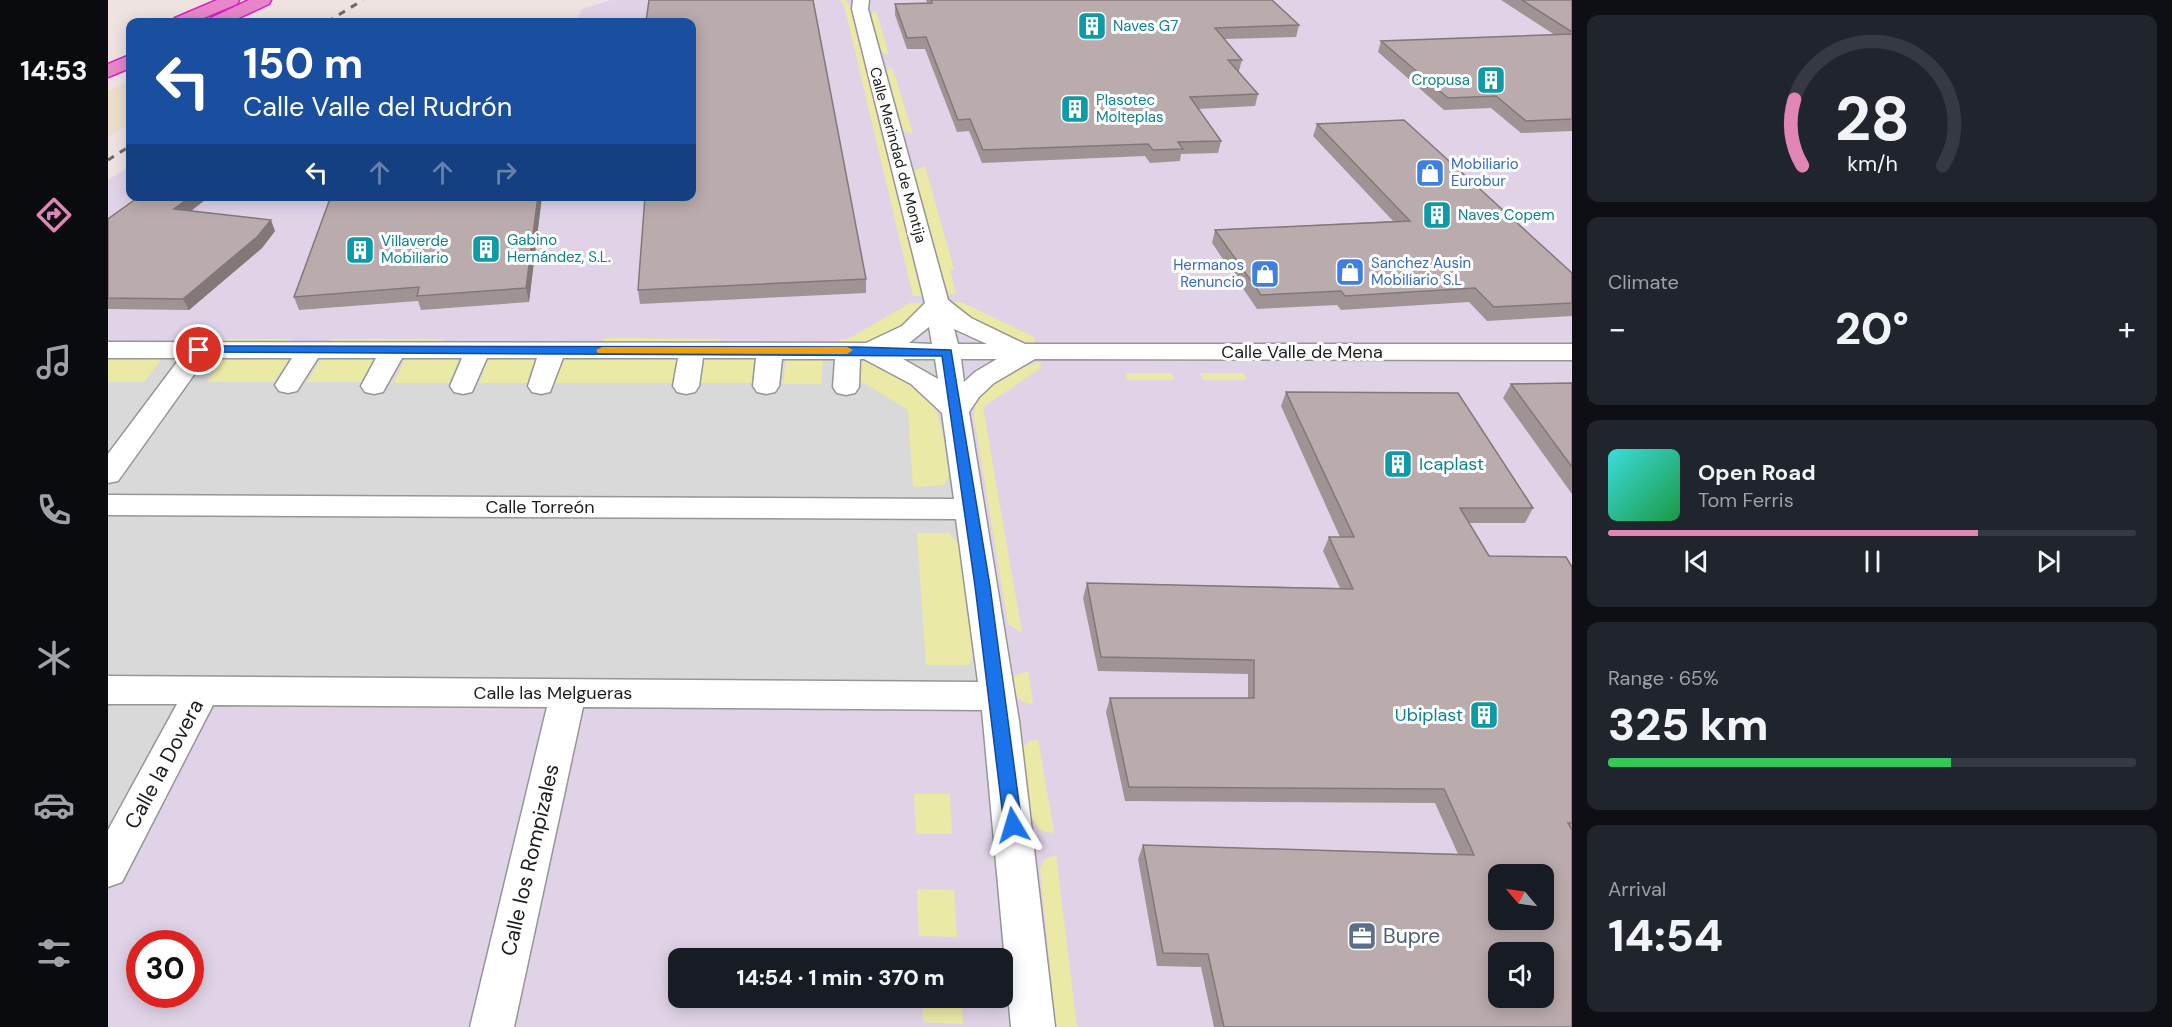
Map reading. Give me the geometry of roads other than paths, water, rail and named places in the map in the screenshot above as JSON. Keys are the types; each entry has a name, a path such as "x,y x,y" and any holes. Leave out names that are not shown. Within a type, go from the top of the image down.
{"highway":[{"path":"190,18 231,0"},
{"path":"225,18 263,0"},
{"path":"108,54 126,46"},
{"path":"108,70 126,63"}],"street":[{"name":"Calle Merindad de Montija","path":"857,2 937,303 947,352 997,696 1015,843 1033,1027"},
{"path":"108,350 853,350 892,343 911,333 923,322 937,303 962,323 980,333 1032,353"},
{"path":"108,474 199,350"},
{"path":"288,385 310,350"},
{"path":"374,386 393,350"},
{"path":"463,386 478,350"},
{"path":"541,386 553,350"},
{"path":"686,386 692,350"},
{"path":"766,386 770,350"},
{"path":"846,387 853,350"},
{"path":"853,350 911,371 942,394 956,412"},
{"name":"Calle Valle de Mena","path":"853,350 1032,353 1572,352"},
{"name":"Calle Valle de Mena","path":"956,412 976,382 991,372 1032,353"},
{"name":"Calle Torreón","path":"108,506 971,509"},
{"name":"Calle las Melgueras","path":"108,690 997,696"},
{"name":"Calle la Dovera","path":"108,869 202,691"},
{"name":"Calle los Rompizales","path":"492,1027 568,693"}],"railway":[{"path":"334,18 363,0"},
{"path":"108,160 126,149"}],"place":[{"name":"Naves G7","path":"1092,26"},
{"name":"Cropusa","path":"1491,80"},
{"name":"Plasotec Molteplas","path":"1075,109"},
{"name":"Mobiliario Eurobur","path":"1430,173"},
{"name":"Naves Copem","path":"1437,215"},
{"name":"Gabino Hernández, S.L.","path":"486,249"},
{"name":"Villaverde Mobiliario","path":"360,250"},
{"name":"Sanchez Ausin Mobiliario S.L","path":"1350,272"},
{"name":"Hermanos Renuncio","path":"1265,274"},
{"name":"Icaplast","path":"1398,464"},
{"name":"Ubiplast","path":"1484,715"},
{"name":"Bupre","path":"1362,936"}]}
